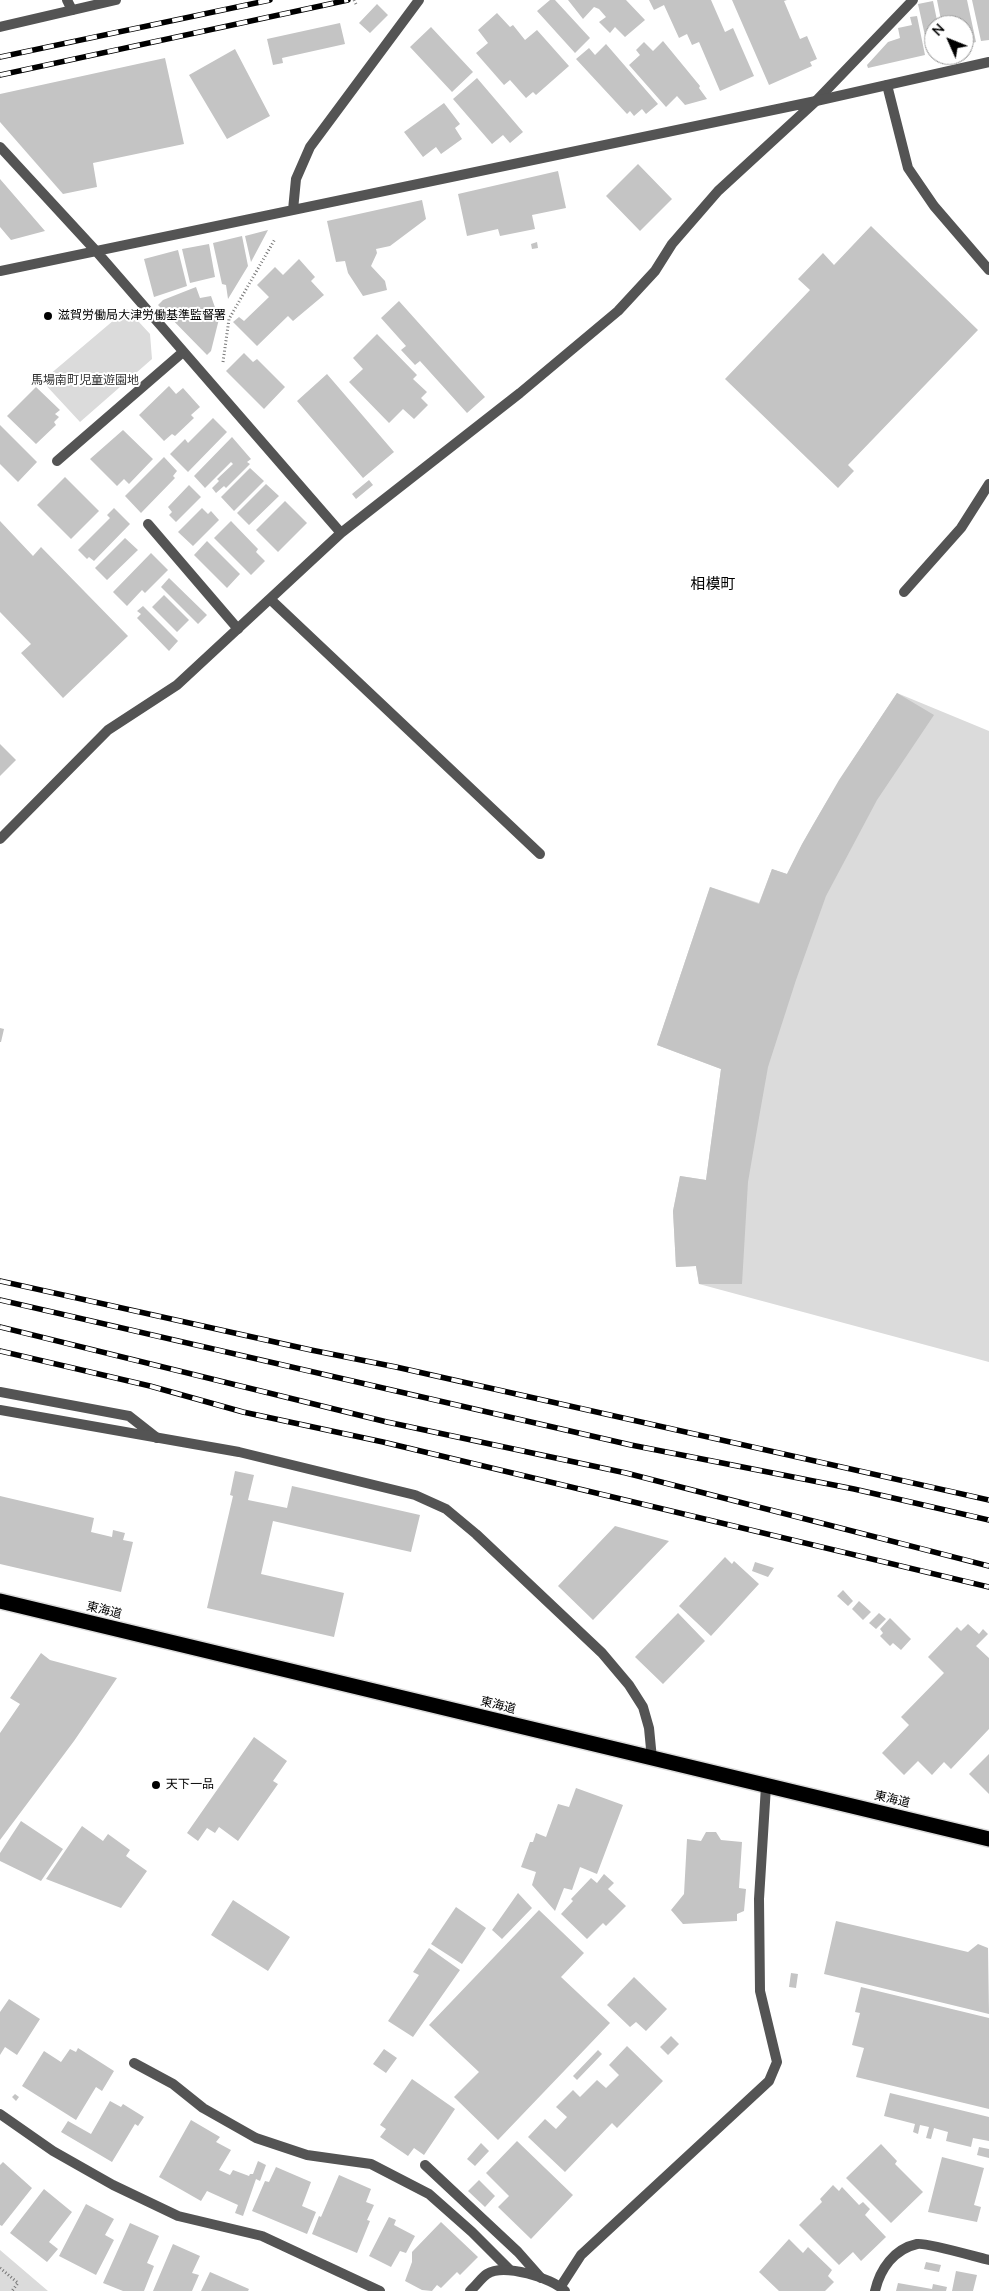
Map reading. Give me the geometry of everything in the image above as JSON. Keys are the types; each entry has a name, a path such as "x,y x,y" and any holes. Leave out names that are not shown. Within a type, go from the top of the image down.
{"highway":[{"name":"東海道","path":"0,1601 989,1839"}],"street":[{"path":"67,0 72,10"},
{"path":"0,27 116,0"},
{"path":"288,211 296,180 310,147 419,0"},
{"path":"0,839 108,730 177,685 341,533 520,393 618,311 655,271 672,244 718,191 816,101 913,0"},
{"path":"0,271 816,101 989,62"},
{"path":"887,85 908,168 934,206 989,270"},
{"path":"0,147 96,251 341,533"},
{"path":"57,461 184,352"},
{"path":"904,592 961,528 989,484"},
{"path":"148,524 238,629"},
{"path":"270,598 540,854"},
{"path":"0,1392 129,1416 157,1438"},
{"path":"0,1410 239,1452 415,1494 446,1509 476,1534 602,1653 629,1685 643,1707 649,1728 652,1759"},
{"path":"470,2291 488,2273 509,2269 542,2278 563,2289 581,2255 769,2081 777,2062 760,1991 759,1899 766,1786"},
{"path":"134,2064 173,2084 203,2108 256,2138 308,2155 371,2164 429,2194 509,2269"},
{"path":"0,2114 53,2151 114,2185 178,2216 262,2236 380,2291"},
{"path":"425,2165 518,2252 542,2278"},
{"path":"874,2291 888,2261 899,2252 918,2243 989,2260"}],"path":[{"path":"209,382 222,363 229,319 280,232 288,211"},
{"path":"0,2268 18,2283 12,2291"}],"green space":[{"name":"馬場南町児童遊園地","path":"127,309 150,334 152,359 80,422 42,381"},
{"path":"897,693 989,731 989,1362 699,1284 696,1266 676,1267 673,1211 680,1176 706,1180 721,1069 657,1045 710,887 759,903 772,869 787,874 825,804"},
{"path":"0,2250 48,2291 0,2291"}],"building":[{"path":"550,0 555,0 590,38 575,53 537,11"},
{"path":"568,0 626,0 645,20 625,37 615,27 610,33 599,22 606,17 599,9 594,7 583,19"},
{"path":"649,0 711,0 725,32 733,28 754,76 720,91 699,42 692,45 687,34 679,38 664,5 654,10"},
{"path":"732,0 787,0 784,1 800,39 807,36 817,59 810,62 812,66 769,85"},
{"path":"937,0 967,0 970,15 940,15"},
{"path":"972,0 989,0 989,40 981,41"},
{"path":"933,1 936,15 924,15 924,31 918,4"},
{"path":"377,4 388,15 370,33 359,23"},
{"path":"497,13 510,27 513,25 525,40 537,30 569,66 536,95 533,92 526,98 510,80 504,85 476,53 488,43 478,30"},
{"path":"917,16 924,55 868,68 867,65 888,42 900,38 898,28 912,25 910,17"},
{"path":"340,23 345,44 282,58 283,63 273,65 267,39"},
{"path":"431,27 473,72 452,92 410,47"},
{"path":"663,41 700,86 699,88 707,99 685,105 677,96 666,107 629,65 640,55 636,50 644,42 653,51"},
{"path":"606,44 658,104 646,114 642,109 634,116 630,111 627,114 576,59 589,48 595,55"},
{"path":"235,49 270,116 227,139 189,75"},
{"path":"165,58 184,144 93,163 97,187 63,194 0,122 0,94"},
{"path":"477,78 523,132 510,143 503,135 492,144 453,99"},
{"path":"444,103 460,124 455,128 462,139 441,154 436,147 423,157 404,132"},
{"path":"638,164 672,199 640,231 606,196"},
{"path":"558,171 566,208 532,215 535,229 500,236 498,229 467,236 458,194"},
{"path":"0,179 45,231 11,240 0,227"},
{"path":"422,200 426,219 390,246 376,249 377,253 371,266 385,281 387,290 363,296 348,273 345,261 336,262 327,221"},
{"path":"871,226 978,330 848,465 854,471 838,488 725,379 810,290 798,279 823,253 834,265"},
{"path":"268,230 251,262 245,236"},
{"path":"242,236 248,266 228,299 226,285 222,284 213,243"},
{"path":"537,242 538,248 532,249 531,244"},
{"path":"209,244 215,277 190,283 182,249"},
{"path":"178,250 187,286 154,297 144,259"},
{"path":"299,259 315,277 311,281 324,295 293,321 288,316 257,346 233,322 239,317 244,321 269,297 257,285 275,267 283,275"},
{"path":"196,287 200,298 211,296 219,319 211,351 207,355 158,305 163,300"},
{"path":"399,301 485,397 467,413 420,361 415,365 401,350 406,346 381,318"},
{"path":"377,334 417,375 413,379 427,392 421,398 428,405 414,419 403,409 389,423 349,382 363,369 353,358"},
{"path":"244,353 253,362 257,359 285,387 264,409 226,371"},
{"path":"327,374 394,452 363,478 297,401"},
{"path":"169,386 176,394 183,388 200,407 191,415 194,418 175,436 172,434 164,441 139,415"},
{"path":"36,387 60,410 55,414 59,417 54,422 56,425 36,444 7,416"},
{"path":"213,418 227,432 188,472 170,454 185,439 188,443"},
{"path":"0,425 37,462 18,482 0,464"},
{"path":"123,430 153,459 129,484 124,479 117,486 90,459"},
{"path":"232,437 251,459 247,462 250,464 226,488 224,486 216,493 212,488 219,481 217,479 233,464 231,462 205,488 194,476"},
{"path":"164,457 177,471 173,476 175,478 141,513 125,496"},
{"path":"250,468 264,481 234,511 221,497"},
{"path":"65,477 99,511 71,539 37,505"},
{"path":"369,480 373,485 356,499 352,494"},
{"path":"266,484 279,496 249,525 237,513"},
{"path":"189,485 201,497 176,522 169,515 172,512 168,507"},
{"path":"285,501 307,523 278,552 256,530"},
{"path":"114,508 130,524 94,561 89,557 87,559 78,550 110,518 107,515"},
{"path":"202,508 208,514 211,511 219,520 193,546 178,532"},
{"path":"0,521 33,556 41,547 128,636 63,698 21,653 31,644 0,612"},
{"path":"231,521 258,549 256,552 265,561 251,575 214,538"},
{"path":"125,538 138,550 107,580 95,568"},
{"path":"207,541 240,574 227,588 194,555"},
{"path":"151,553 168,570 145,593 142,590 127,606 113,592"},
{"path":"169,578 207,615 198,624 161,587"},
{"path":"164,595 189,620 177,632 152,607"},
{"path":"143,606 178,641 169,651 137,618 141,614 137,611"},
{"path":"897,693 934,715 877,800 826,896 796,980 768,1067 760,1112 748,1182 742,1284 699,1284 696,1266 676,1267 673,1211 680,1176 706,1180 721,1069 657,1045 710,887 759,904 772,869 787,874 839,780"},
{"path":"0,744 16,760 0,776"},
{"path":"0,1028 4,1029 1,1042 0,1042"},
{"path":"235,1471 254,1475 248,1500 287,1508 292,1486 420,1515 411,1552 273,1521 261,1574 344,1593 334,1637 207,1608 233,1496 230,1495"},
{"path":"0,1496 94,1518 91,1532 112,1537 113,1530 125,1533 123,1540 133,1542 121,1592 0,1564"},
{"path":"615,1526 669,1541 593,1620 558,1586"},
{"path":"725,1557 732,1564 734,1561 759,1584 711,1636 679,1606"},
{"path":"755,1562 774,1568 768,1577 752,1571"},
{"path":"843,1590 853,1601 848,1606 837,1596"},
{"path":"859,1601 871,1612 863,1620 852,1609"},
{"path":"678,1613 705,1641 663,1684 635,1657"},
{"path":"879,1613 886,1619 876,1629 869,1623"},
{"path":"890,1618 911,1639 901,1650 893,1643 890,1646 880,1636 883,1633 880,1629"},
{"path":"968,1624 979,1634 983,1629 988,1634 976,1646 989,1658 989,1729 951,1769 944,1762 932,1775 918,1761 904,1775 882,1753 909,1725 901,1717 944,1673 928,1657 957,1627 961,1631"},
{"path":"41,1653 50,1660 117,1678 74,1741 0,1840 0,1733 20,1704 10,1698"},
{"path":"254,1737 287,1761 273,1781 278,1784 238,1841 219,1827 215,1833 207,1828 198,1841 187,1833"},
{"path":"989,1754 989,1794 969,1774"},
{"path":"576,1788 623,1805 597,1874 580,1867 572,1890 564,1888 555,1911 532,1885 536,1872 521,1867 530,1842 533,1842 536,1833 546,1837 558,1804 569,1807"},
{"path":"21,1821 63,1849 41,1881 0,1861 0,1853"},
{"path":"82,1826 103,1841 108,1834 130,1850 126,1856 147,1871 121,1908 46,1879"},
{"path":"706,1832 716,1832 721,1840 742,1842 739,1888 746,1889 744,1911 737,1914 737,1921 683,1924 671,1910 684,1894 687,1839 701,1841"},
{"path":"604,1874 614,1883 608,1889 626,1906 606,1926 603,1923 587,1939 561,1914 573,1901 571,1899 591,1878 597,1883"},
{"path":"518,1893 532,1908 502,1939 492,1930"},
{"path":"233,1900 290,1937 268,1971 211,1935"},
{"path":"456,1907 486,1928 462,1964 431,1944"},
{"path":"539,1910 584,1953 561,1977 610,2023 498,2140 454,2097 479,2072 429,2025"},
{"path":"836,1921 968,1952 978,1944 988,1948 989,2014 824,1974"},
{"path":"429,1948 460,1970 413,2037 388,2021 419,1975 413,1972"},
{"path":"791,1973 798,1974 796,1988 789,1987"},
{"path":"634,1977 667,2009 646,2031 636,2022 630,2027 607,2005"},
{"path":"861,1987 989,2018 989,2109 856,2077 864,2048 852,2045 860,2013 855,2012"},
{"path":"9,1999 40,2019 17,2055 5,2047 0,2055 0,2012"},
{"path":"671,2036 679,2044 668,2055 660,2047"},
{"path":"627,2046 663,2081 617,2128 612,2123 565,2172 528,2137 545,2119 556,2129 567,2117 556,2107 573,2090 580,2097 597,2080 606,2088 619,2075 609,2065"},
{"path":"78,2048 114,2071 102,2091 96,2087 76,2120 22,2086 44,2051 61,2062 70,2049 76,2052"},
{"path":"384,2049 397,2058 386,2073 373,2064"},
{"path":"598,2050 602,2054 577,2080 573,2076"},
{"path":"412,2079 455,2109 424,2155 414,2148 408,2156 380,2137 386,2129 380,2125"},
{"path":"890,2093 989,2117 989,2141 973,2138 971,2147 946,2141 948,2132 934,2128 931,2139 926,2138 929,2127 920,2125 918,2134 913,2132 915,2124 884,2116"},
{"path":"15,2094 19,2097 16,2101 12,2097"},
{"path":"110,2101 121,2107 123,2104 144,2117 138,2126 135,2124 112,2162 61,2132 68,2121 91,2134"},
{"path":"191,2120 220,2137 216,2142 231,2150 219,2170 230,2175 233,2170 249,2176 253,2174 258,2161 266,2165 260,2181 256,2179 243,2216 235,2213 238,2205 207,2191 201,2201 159,2177"},
{"path":"517,2141 573,2195 531,2239 498,2207 509,2196 486,2173"},
{"path":"481,2143 489,2151 475,2166 467,2159"},
{"path":"881,2144 897,2161 895,2164 923,2192 891,2223 846,2178"},
{"path":"979,2147 989,2149 989,2158 977,2155"},
{"path":"942,2157 984,2168 974,2205 981,2207 977,2222 928,2212"},
{"path":"3,2162 32,2188 2,2226 0,2225 0,2165"},
{"path":"276,2167 311,2182 302,2206 316,2212 307,2234 252,2211 265,2181 269,2182"},
{"path":"339,2175 371,2189 366,2202 374,2205 367,2220 370,2221 357,2253 312,2234"},
{"path":"479,2180 495,2196 485,2207 468,2191"},
{"path":"833,2185 839,2191 842,2187 859,2205 863,2202 870,2209 865,2215 886,2237 861,2261 853,2252 839,2265 799,2225 822,2202 820,2199"},
{"path":"44,2189 72,2212 49,2242 58,2249 47,2262 10,2233"},
{"path":"86,2204 114,2219 105,2235 114,2240 96,2275 59,2256"},
{"path":"389,2217 396,2220 394,2225 415,2236 406,2253 400,2251 391,2267 369,2256"},
{"path":"441,2222 478,2257 460,2275 457,2272 441,2288 437,2285 432,2291 422,2290 405,2281 412,2262 412,2252"},
{"path":"130,2223 159,2236 147,2263 154,2266 144,2291 123,2291 103,2283"},
{"path":"789,2239 803,2253 808,2247 832,2270 828,2276 834,2282 825,2291 779,2291 759,2272"},
{"path":"173,2244 200,2256 192,2273 199,2275 192,2291 153,2291"},
{"path":"926,2262 941,2265 939,2272 924,2269"},
{"path":"956,2271 977,2275 973,2291 952,2291"},
{"path":"210,2272 249,2289 248,2291 201,2291"},
{"path":"898,2283 932,2289 933,2284 947,2287 946,2291 896,2291"}],"railway":[{"path":"0,57 270,0"},
{"path":"0,75 348,0"},
{"path":"0,1281 396,1367 989,1500"},
{"path":"0,1300 631,1445 854,1489 989,1520"},
{"path":"0,1327 387,1422 626,1473 989,1566"},
{"path":"0,1351 150,1386 243,1412 383,1442 989,1587"}],"place":[{"name":"滋賀労働局大津労働基準監督署","path":"48,316"},
{"name":"天下一品","path":"156,1785"}],"district":[{"name":"相模町","path":"713,585"}]}
